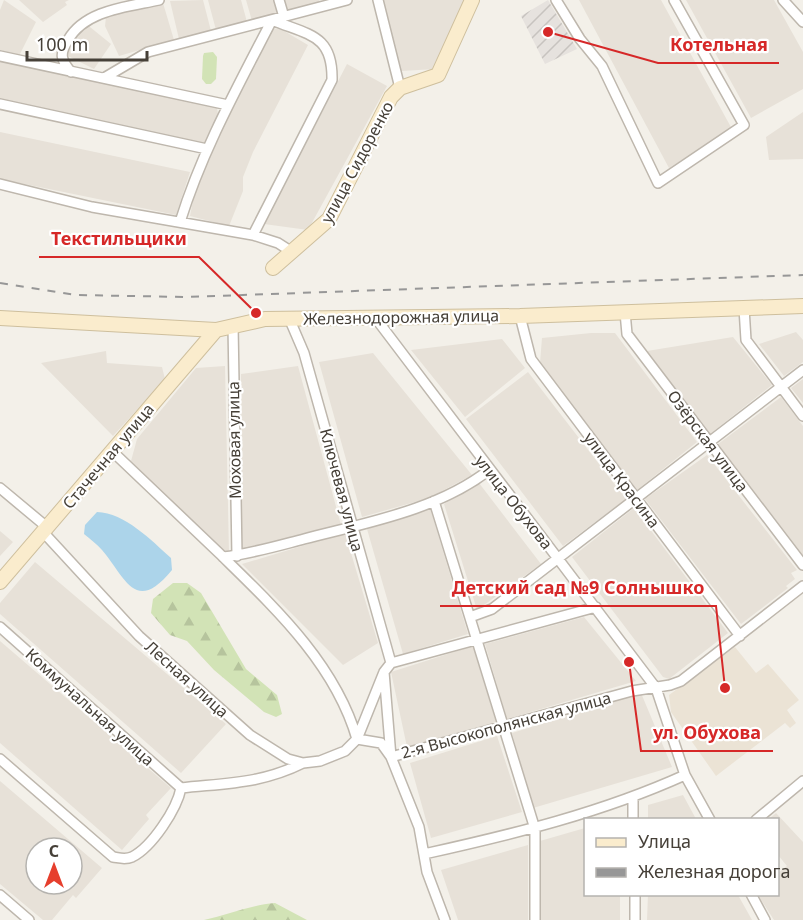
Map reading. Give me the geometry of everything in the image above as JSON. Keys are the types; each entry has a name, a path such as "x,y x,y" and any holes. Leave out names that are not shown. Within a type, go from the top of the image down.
{"street":[{"path":"71,72 63,62 61,51 82,21 159,0"},
{"path":"279,0 284,17"},
{"path":"104,78 148,52 284,17 328,2 347,0"},
{"path":"378,0 400,88"},
{"name":"улица Сидоренко","path":"273,268 329,219 391,96 400,88 438,75 472,0"},
{"path":"556,0 580,39 602,66 658,183 744,125 674,0"},
{"path":"783,0 803,22"},
{"path":"180,222 193,179 272,20"},
{"path":"253,235 332,80 332,59 319,40 272,20"},
{"path":"0,56 228,105"},
{"path":"0,104 207,149"},
{"path":"0,184 92,207 253,235 278,243 292,252"},
{"name":"Железнодорожная улица","path":"0,318 216,330 250,320 289,318 519,316 803,306"},
{"path":"744,308 747,340 803,416"},
{"name":"Озёрская улица","path":"625,312 627,334 803,565"},
{"name":"улица Обухова","path":"373,316 656,688 685,775 709,818"},
{"name":"улица Красина","path":"519,316 531,359 740,636"},
{"name":"Ключевая улица","path":"289,318 304,353 391,663"},
{"name":"Моховая улица","path":"232,325 237,556"},
{"name":"Стачечная улица","path":"0,582 216,330"},
{"path":"470,617 492,609 803,370"},
{"path":"112,451 280,612 319,661 343,702 357,740"},
{"path":"223,557 237,556 352,527 434,501 477,479 489,470"},
{"name":"Лесная улица","path":"0,488 46,530 139,636 250,735 288,759 303,763"},
{"path":"434,501 536,830 535,920"},
{"name":"2-я Высокополянская улица","path":"391,757 632,691 656,688 681,681 803,586"},
{"path":"0,759 113,857 131,857 170,816 178,803 181,788 254,781 277,776 303,763 320,761 345,751 357,740 384,672 391,663 596,607"},
{"name":"Коммунальная улица","path":"0,627 181,788"},
{"path":"384,672 391,757"},
{"path":"357,740 381,743 391,757 419,827 427,872 445,920"},
{"path":"424,854 536,830 633,799 685,775"},
{"path":"757,818 803,781"},
{"path":"633,799 633,818"},
{"path":"0,895 29,920"},
{"path":"635,896 635,920"},
{"path":"752,896 765,920"}],"shaded area":[{"path":"4,0 36,22 19,56 0,50 0,10"},
{"path":"19,0 69,0 65,2 67,5 43,22"},
{"path":"203,0 211,31 179,39 170,1"},
{"path":"208,0 241,0 247,22 216,30"},
{"path":"246,0 276,0 280,14 252,21"},
{"path":"283,0 319,0 320,2 286,11"},
{"path":"383,0 465,0 436,69 401,71"},
{"path":"548,0 577,49 545,64 521,16"},
{"path":"579,0 661,0 732,129 669,168"},
{"path":"686,0 774,0 803,52 803,89 751,118"},
{"path":"163,3 174,40 119,56 105,26 106,17"},
{"path":"85,23 111,44 94,69 66,55"},
{"path":"279,28 308,45 253,152 243,177 243,191 229,226 190,216 197,179 273,29"},
{"path":"0,61 217,107 218,115 204,145 0,99"},
{"path":"347,64 387,86 308,230 264,224"},
{"path":"803,112 803,159 769,160 766,137"},
{"path":"0,132 190,172 176,215 0,179"},
{"path":"796,332 803,340 803,362 784,376 759,344"},
{"path":"615,333 697,442 637,490 540,363 542,338"},
{"path":"733,337 772,385 710,434 647,351"},
{"path":"502,339 525,368 465,417 411,350"},
{"path":"106,351 107,363 162,367 165,379 113,436 41,363"},
{"path":"373,353 472,475 429,498 362,517 319,362"},
{"path":"225,366 229,552 225,553 131,461 137,439 196,368"},
{"path":"298,366 341,525 242,549 241,374"},
{"path":"528,372 626,499 563,546 466,419"},
{"path":"803,379 803,403 791,388"},
{"path":"781,397 803,426 803,555 718,444"},
{"path":"707,455 797,570 791,573 795,579 786,586 788,588 741,624 645,499"},
{"path":"479,483 541,564 477,610 444,504"},
{"path":"430,508 468,634 403,654 367,529"},
{"path":"634,508 728,633 669,679 663,677 572,557"},
{"path":"0,531 13,542 0,556"},
{"path":"345,533 378,643 343,665 242,564"},
{"path":"35,562 226,724 181,773 0,614 0,603"},
{"path":"584,617 636,681 507,719 485,644"},
{"path":"0,641 171,788 146,815 149,819 122,850 0,743"},
{"path":"473,646 496,722 407,747 391,672"},
{"path":"735,647 756,673 768,664 799,700 787,710 796,723 790,728 785,723 716,776 671,712 669,695"},
{"path":"641,693 672,767 533,808 512,733"},
{"path":"497,736 522,812 431,838 410,763"},
{"path":"0,781 64,836 24,836 24,896 72,896 52,920 43,920 0,884"},
{"path":"683,795 695,818 648,818 648,805"},
{"path":"776,813 803,842 803,920 774,920 759,896 779,896 779,872 787,866 779,856 779,818 770,818"},
{"path":"584,828 584,896 620,896 620,920 540,920 540,841"},
{"path":"528,845 528,920 458,920 441,870"},
{"path":"84,853 102,868 84,889"},
{"path":"648,896 739,896 752,920 647,920"}],"green space":[{"path":"213,52 217,57 216,79 211,84 206,84 202,79 203,56 204,53"},
{"path":"173,583 187,583 201,593 246,669 277,695 282,714 276,717 264,712 214,670 187,641 170,635 151,613 153,599"},
{"path":"275,903 307,920 204,920 257,906"}],"water":[{"path":"97,512 118,517 137,529 171,558 172,570 149,590 140,591 132,587 100,548 84,534 85,525"}],"railway":[{"path":"0,283 76,295 187,297 803,275"}],"place":[{"name":"Котельная","path":"548,32"},
{"name":"Текстильщики","path":"256,313"},
{"name":"ул. Обухова","path":"629,662"},
{"name":"Детский сад №9 Солнышко","path":"725,688"}]}
